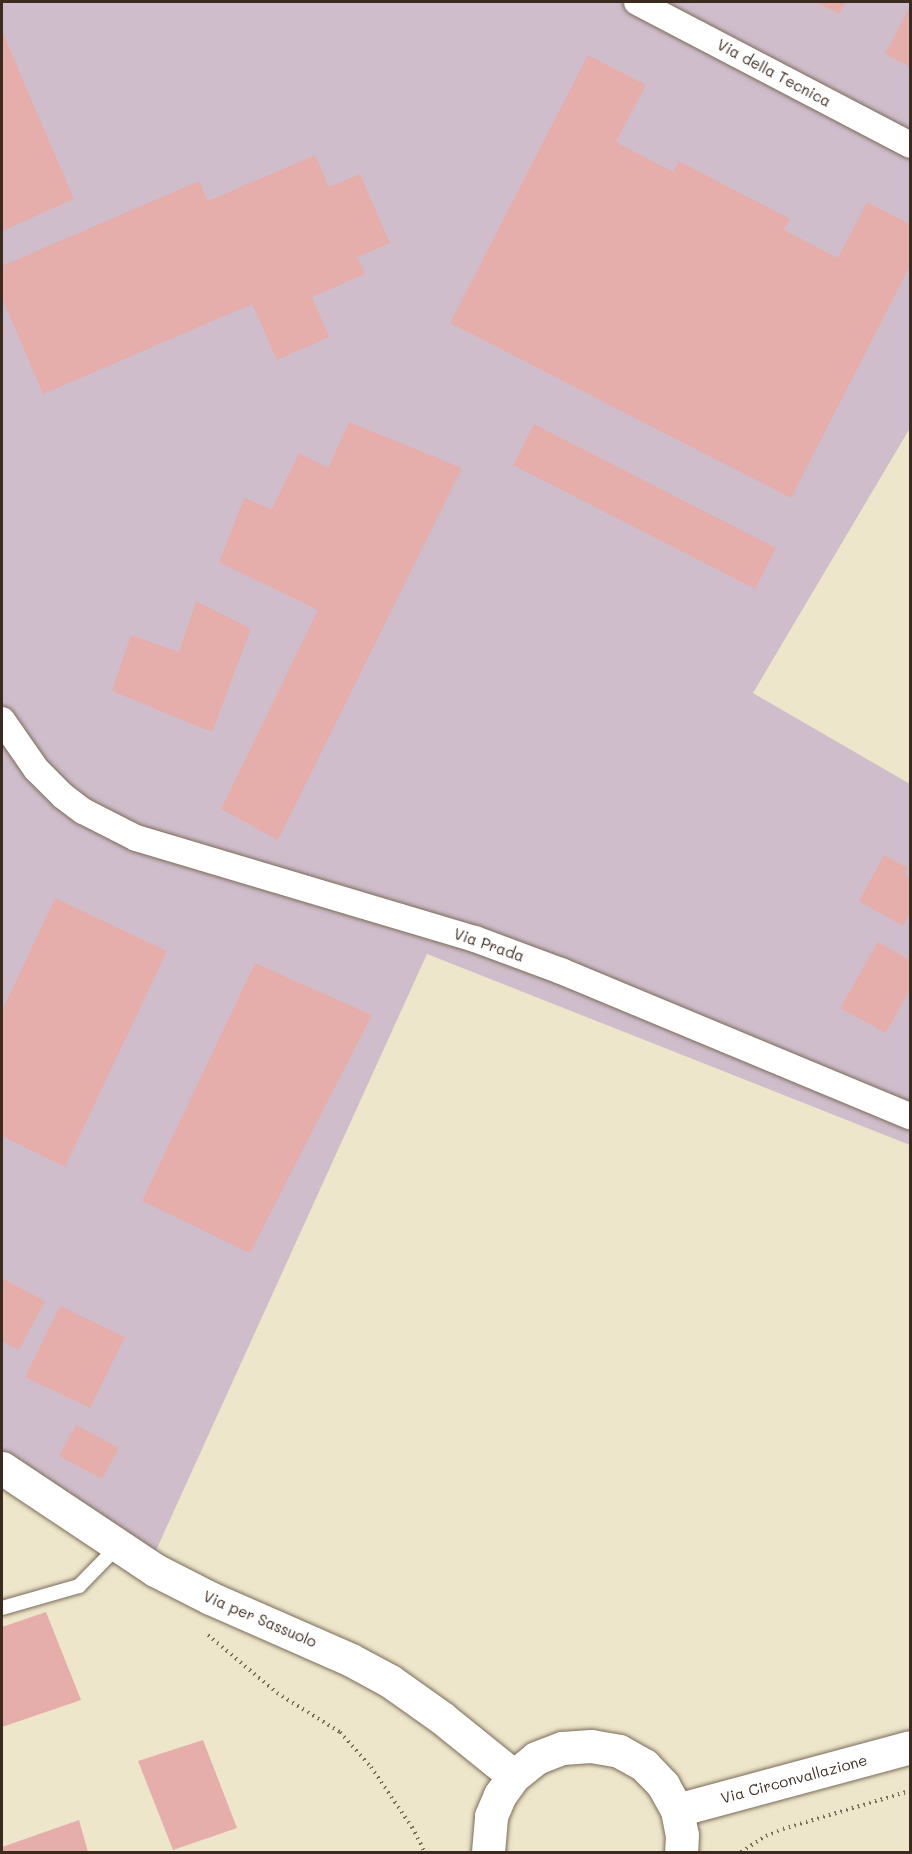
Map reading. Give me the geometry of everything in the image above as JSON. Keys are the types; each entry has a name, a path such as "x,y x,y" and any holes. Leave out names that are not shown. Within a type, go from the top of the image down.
{"main road":[{"name":"Via per Sassuolo","path":"2,1468 117,1547 210,1598 296,1634 390,1681 442,1718 514,1776"},
{"path":"489,1852 491,1816 500,1795 514,1776 536,1758 562,1748 591,1746 619,1752 644,1765 663,1785 677,1810 682,1835 681,1852"},
{"name":"Via Circonvallazione","path":"677,1810 910,1747"}],"street":[{"name":"Via della Tecnica","path":"637,2 910,145"},
{"name":"Via Prada","path":"2,720 36,769 63,796 83,811 136,838 475,939 561,971 910,1116"}],"lane":[{"path":"2,1608 79,1586 117,1547"}],"path":[{"path":"204,1632 277,1693 340,1732 371,1767 412,1827 425,1852"},
{"path":"741,1852 766,1836 783,1829 910,1791"}],"shaded area":[{"path":"2,2 910,2 910,428 753,693 910,784 910,1145 427,954 153,1557 2,1453"}],"building":[{"path":"816,2 846,2 839,14"},
{"path":"910,6 910,67 885,54"},
{"path":"2,31 74,199 2,231"},
{"path":"588,55 646,85 616,142 673,172 679,161 790,219 784,230 838,258 867,202 910,224 910,266 791,498 450,323"},
{"path":"315,155 329,187 360,174 390,243 357,257 365,274 312,297 329,337 277,360 252,304 43,394 2,298 2,266 199,181 208,201"},
{"path":"349,422 462,468 278,840 221,809 318,610 219,562 244,498 272,509 299,453 328,468"},
{"path":"534,424 776,548 755,589 513,465"},
{"path":"196,601 251,629 212,732 112,691 131,635 179,652"},
{"path":"884,855 908,868 905,875 910,878 910,912 903,926 859,901"},
{"path":"55,898 167,951 65,1167 2,1136 2,1011"},
{"path":"878,942 910,960 910,989 886,1033 840,1008"},
{"path":"255,963 372,1015 250,1253 142,1201"},
{"path":"2,1278 45,1301 19,1350 2,1341"},
{"path":"60,1306 125,1337 90,1408 25,1377"},
{"path":"76,1425 119,1448 102,1479 59,1456"},
{"path":"46,1612 81,1700 2,1727 2,1627"},
{"path":"203,1740 237,1828 173,1850 138,1761"},
{"path":"79,1820 88,1852 2,1852 2,1847"}]}
